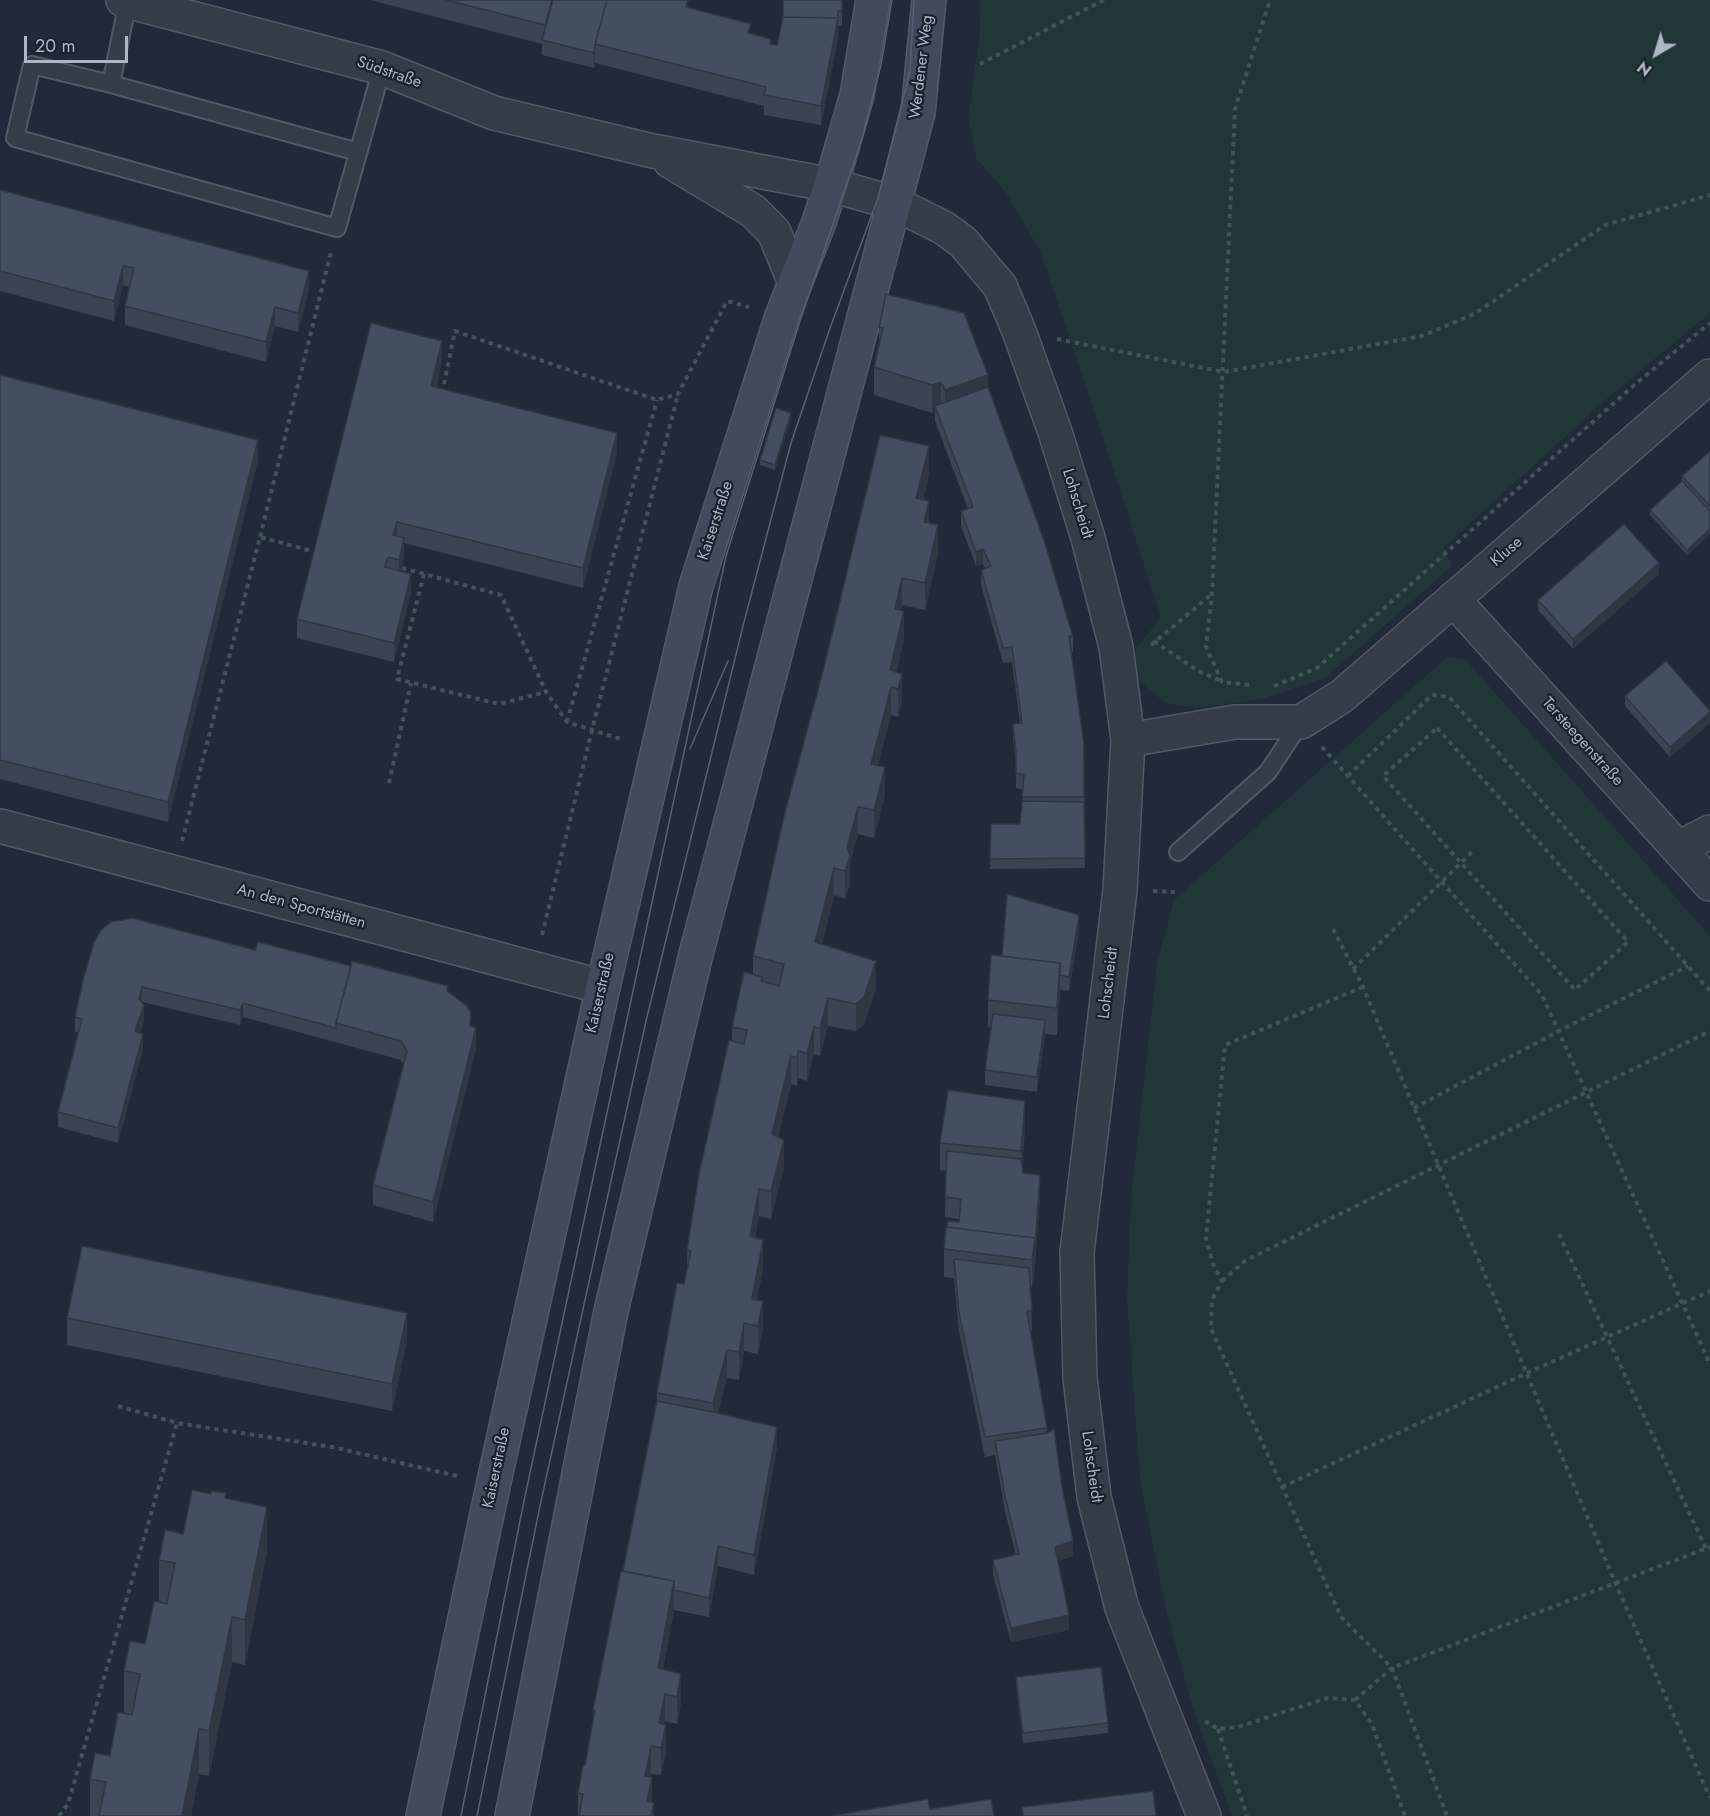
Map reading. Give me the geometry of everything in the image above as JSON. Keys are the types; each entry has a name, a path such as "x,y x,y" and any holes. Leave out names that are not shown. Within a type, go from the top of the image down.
{"main road":[{"path":"831,185 857,95 873,0"},
{"name":"Werdener Weg","path":"894,203 918,113 929,0"},
{"name":"Kaiserstraße","path":"423,1816 603,987 696,586 782,316 818,225 831,185"},
{"path":"512,1816 611,1311 696,954 894,203"}],"street":[{"name":"Südstraße","path":"126,1 382,68 494,113 653,151 831,185 894,203"},
{"name":"Südstraße","path":"653,151 753,211 774,232 795,283"},
{"name":"Lohscheidt","path":"894,203 944,228 963,242 1000,286 1019,331 1055,432 1088,538 1116,647 1128,740 1120,890 1077,1252 1080,1378 1094,1497 1122,1608 1204,1816"},
{"name":"Kluse","path":"1301,722 1342,696 1710,376"},
{"name":"Tersteegenstraße","path":"1453,599 1710,884"},
{"path":"1128,740 1235,722 1301,722"},
{"name":"An den Sportstätten","path":"0,826 603,987"},
{"path":"1678,848 1710,832"}],"lane":[{"path":"111,84 126,1"},
{"path":"358,152 111,84 32,65 15,138 337,228 382,68"},
{"name":"Kluse","path":"1178,852 1268,772 1301,722"}],"path":[{"path":"980,64 1104,0"},
{"path":"1222,682 1206,647 1212,593 1224,372 1235,109 1270,0"},
{"path":"1019,331 1133,356 1224,372 1422,336 1476,313 1605,225 1710,195"},
{"path":"174,874 261,537 324,279"},
{"path":"534,968 678,393 727,301 782,316"},
{"path":"1269,688 1317,668 1633,386 1710,322"},
{"path":"442,393 455,331 657,400 678,393"},
{"path":"567,722 657,400"},
{"path":"261,537 312,551"},
{"path":"402,568 501,596 546,692 567,722 657,750"},
{"path":"424,574 397,680 499,704 546,692"},
{"path":"1148,650 1154,641 1212,593"},
{"path":"1154,641 1198,671 1222,682 1257,686"},
{"path":"389,783 411,683"},
{"path":"1348,776 1432,695 1449,697 1710,991"},
{"path":"1437,728 1628,942 1575,990 1461,863 1383,776 1437,728"},
{"path":"1329,754 1542,995 1588,1091 1710,1364"},
{"path":"1353,969 1474,850"},
{"path":"1333,929 1363,987 1710,1798"},
{"path":"1414,1108 1688,966"},
{"path":"1222,1281 1213,1264 1206,1238 1225,1046 1363,987"},
{"path":"1447,1816 1392,1668 1341,1617 1211,1329 1212,1300 1222,1281 1245,1261 1710,1031"},
{"path":"1199,1717 1218,1729 1238,1727 1327,1698 1355,1700 1392,1668 1708,1548 1560,1234"},
{"path":"1282,1487 1527,1373 1710,1292"},
{"path":"118,1406 177,1423 332,1448 419,1466 493,1486"},
{"path":"59,1816 68,1804 177,1423"},
{"path":"1355,1700 1372,1724 1405,1816"},
{"path":"1218,1729 1246,1816"}],"green space":[{"path":"979,0 1710,0 1710,313 1609,397 1444,547 1452,566 1325,678 1262,699 1196,708 1165,703 1140,681 1131,656 1161,617 1039,249 1006,193 976,158 968,119 980,32"},
{"path":"1447,657 1466,660 1710,936 1710,1816 1232,1816 1193,1709 1167,1614 1140,1481 1127,1298 1131,1198 1157,964 1174,900"}],"building":[{"path":"446,0 552,0 545,25"},
{"path":"553,0 607,0 594,53 542,40"},
{"path":"607,0 688,0 686,7 751,24 748,33 771,39 770,44 777,45 783,17 838,18 821,106 764,95 766,87 595,44"},
{"path":"783,0 842,0 842,11 838,11 838,18 783,17"},
{"path":"0,190 309,271 298,313 275,307 266,342 125,306 134,268 123,266 114,301 0,271"},
{"path":"886,294 964,313 988,375 945,390 941,382 932,385 874,367 883,328 879,327"},
{"path":"371,323 442,341 431,386 617,433 583,568 397,522 393,535 404,538 399,560 388,557 385,567 411,574 394,643 297,619"},
{"path":"0,375 258,440 168,802 0,760"},
{"path":"988,387 1044,540 1073,637 1069,636 1084,745 1084,797 1022,797 1024,775 1016,773 1013,724 1022,723 1012,647 1003,648 981,570 991,566 983,549 976,552 961,511 973,507 935,406"},
{"path":"776,408 791,413 775,465 760,460"},
{"path":"880,435 929,446 916,498 929,501 924,522 938,525 925,583 902,578 895,609 904,611 890,670 902,674 898,689 891,687 871,764 885,767 874,810 858,807 847,848 850,856 845,871 834,868 815,942 876,961 864,997 856,1004 828,998 820,1028 814,1027 807,1053 798,1051 797,1058 791,1056 772,1134 784,1140 771,1191 759,1189 750,1236 763,1240 752,1299 763,1301 758,1326 744,1323 739,1352 727,1350 713,1403 657,1393 677,1283 684,1284 691,1251 687,1250 699,1174 729,1040 744,1044 747,1030 732,1027 744,972 762,977 761,981 779,986 784,964 753,956 784,816 823,671"},
{"path":"1710,451 1710,506 1682,476"},
{"path":"1682,481 1710,511 1710,529 1687,550 1650,510"},
{"path":"1624,524 1659,563 1573,639 1538,600"},
{"path":"1666,661 1710,711 1670,747 1625,696"},
{"path":"1022,801 1084,802 1085,858 990,859 991,824 1020,824"},
{"path":"1007,894 1079,915 1069,977 1060,975 1060,963 1002,956"},
{"path":"132,918 255,950 258,942 351,966 336,1028 243,1003 240,1010 142,987 139,999 144,1005 135,1031 143,1034 118,1128 58,1112 82,1019 75,1017 94,942 101,930 111,922"},
{"path":"991,955 1060,963 1057,1008 988,1000"},
{"path":"352,961 448,986 447,991 467,1006 471,1013 470,1026 476,1028 433,1202 373,1185 407,1051 401,1041 336,1023"},
{"path":"993,1014 1045,1020 1037,1077 985,1070"},
{"path":"948,1090 1025,1101 1021,1151 940,1143"},
{"path":"947,1151 1021,1159 1023,1173 1040,1175 1035,1246 1035,1238 947,1227 948,1221 959,1222 961,1199 945,1197"},
{"path":"946,1227 1035,1238 1032,1260 944,1249"},
{"path":"82,1246 407,1313 392,1384 67,1318"},
{"path":"954,1259 1029,1268 1032,1311 1027,1311 1047,1428 985,1437 959,1313"},
{"path":"657,1401 777,1427 754,1555 718,1546 709,1598 674,1590 674,1581 623,1571"},
{"path":"1054,1429 1062,1487 1073,1541 1055,1547 1069,1615 1011,1628 993,1560 1019,1554 995,1441 1047,1433"},
{"path":"192,1490 211,1494 212,1491 226,1493 225,1498 267,1507 245,1620 232,1617 209,1731 199,1729 182,1816 99,1816 106,1782 90,1779 95,1753 110,1756 118,1712 132,1715 140,1674 124,1671 130,1641 145,1644 154,1601 167,1604 175,1563 159,1560 165,1530 183,1534"},
{"path":"621,1571 674,1581 658,1668 681,1674 677,1697 665,1694 659,1723 666,1725 661,1748 651,1746 645,1776 652,1777 647,1801 654,1803 651,1816 579,1816 583,1794 578,1793"},
{"path":"1101,1667 1108,1723 1023,1733 1016,1677"},
{"path":"1153,1791 1156,1816 1023,1816 1022,1807"},
{"path":"928,1799 930,1809 991,1799 994,1816 831,1816"}],"tram line":[{"path":"461,1816 524,1501 726,556 800,321 861,142 881,65 892,0"},
{"path":"477,1816 540,1506 646,1021 743,626 791,443 878,198 910,71 914,0"},
{"path":"690,749 728,661"}]}
